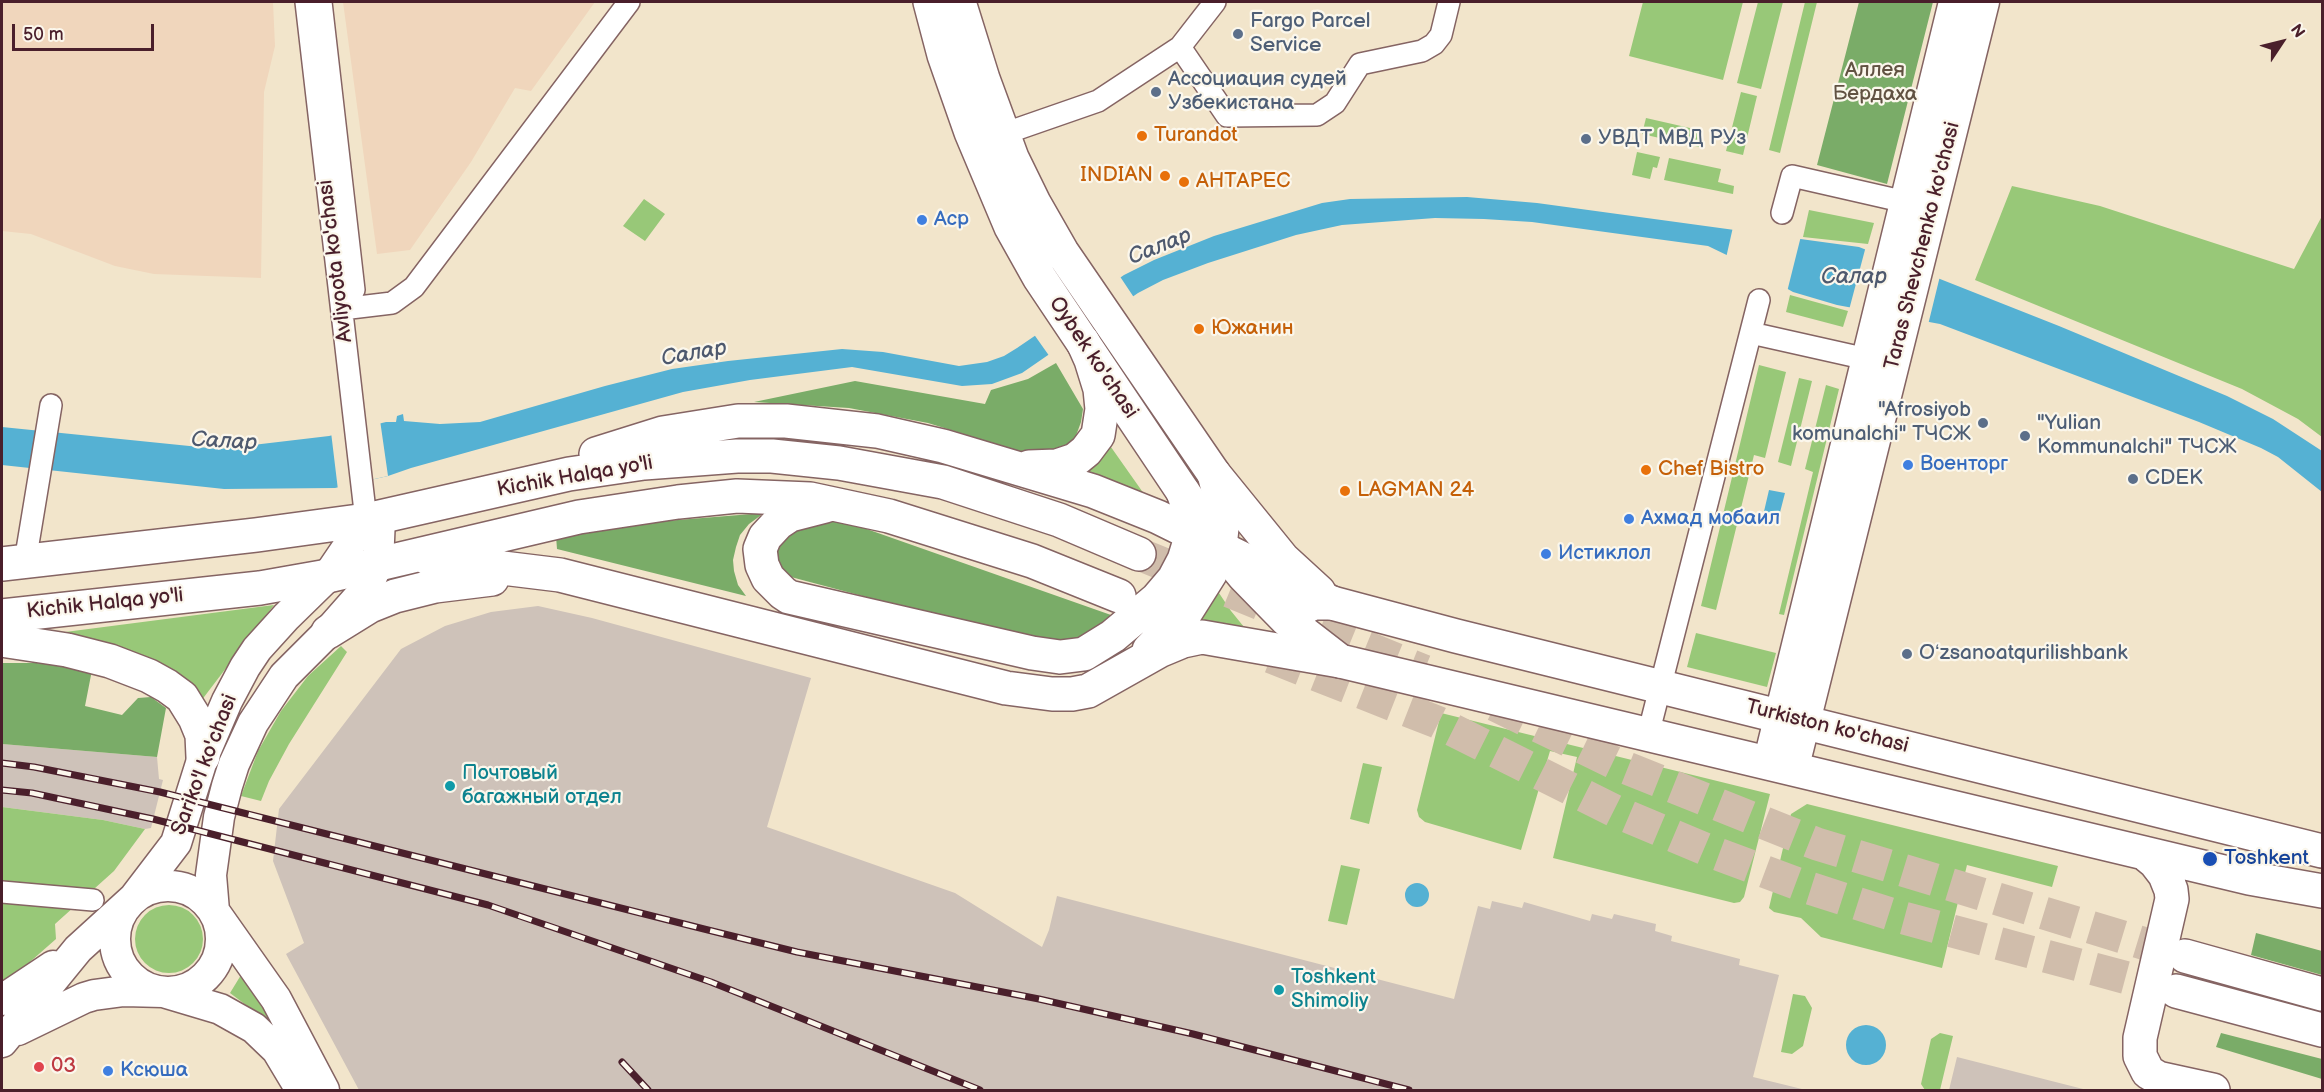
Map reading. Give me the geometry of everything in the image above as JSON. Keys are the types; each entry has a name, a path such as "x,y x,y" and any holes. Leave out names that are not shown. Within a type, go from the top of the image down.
{"main road":[{"name":"Oybek ko'chasi","path":"930,2 951,75 985,170 1016,236 1059,308 1183,492 1206,541 1304,634 1340,661"},
{"name":"Oybek ko'chasi","path":"959,2 971,45 1003,134 1043,219 1087,289 1214,474 1283,559 1332,603"},
{"name":"Taras Shevchenko ko'chasi","path":"1916,216 1954,2"},
{"name":"Taras Shevchenko ko'chasi","path":"1780,767 1880,344 1916,216 1984,2"},
{"path":"988,459 1031,467 1057,466 1075,460 1090,447 1101,427 1102,409 1098,378 1083,342"},
{"path":"440,504 663,433 738,421 786,421 854,427 910,438 988,459 1093,492 1158,517 1332,603"},
{"name":"Kichik Halqa yo'li","path":"13,563 255,535 373,518 569,474 644,463 737,456 789,458 856,466 943,482 1059,520 1139,554"},
{"path":"569,474 558,487 557,500 563,511 579,517"},
{"path":"842,504 797,512 778,523 765,537 760,549 762,565 768,578 783,593 789,597 1032,653 1060,657 1084,654 1095,648 1157,599 1179,570 1206,541 1221,512 1214,474"},
{"name":"Kichik Halqa yo'li","path":"2,616 260,588 328,576 579,517 724,497 777,496 842,504 898,518 1032,561 1119,596"},
{"path":"373,518 378,564"},
{"name":"Sariko'l ko'chasi","path":"4,1038 78,949 134,898 176,843 203,758 227,701 245,667 286,617 328,576 373,518"},
{"path":"410,556 560,575 1014,689 1052,694 1080,693 1104,683 1134,663 1167,633 1186,612 1210,574 1206,541"},
{"name":"Sariko'l ko'chasi","path":"214,911 211,875 214,848 219,817 234,764 274,689 292,666 328,632 365,590 378,564"},
{"path":"328,632 370,606 415,590 468,581 560,575"},
{"path":"1304,634 1298,618 1302,609 1314,603 1332,603"},
{"name":"Turkiston ko'chasi","path":"1332,603 1456,636 2322,851"},
{"path":"1134,663 1183,641 1202,637 1340,661 2249,879 2322,891"},
{"path":"2,640 67,650 110,661 167,686 182,697 195,718 202,735 203,758"},
{"path":"2144,854 2156,862 2165,875 2172,899 2140,1038 2140,1056 2148,1072 2157,1078 2213,1090"},
{"path":"301,1090 277,1050 254,1028 220,1009 147,987 133,978 122,965 116,947 116,929 122,912 134,898 150,889 168,885 186,888 202,897 276,999 324,1090"},
{"path":"163,992 180,991 196,985 218,960 221,935 214,911"},
{"path":"2,1000 78,949"},
{"path":"2185,956 2322,994"},
{"name":"Sariko'l ko'chasi","path":"4,1038 94,995 124,991 163,992"},
{"path":"2176,991 2322,1030"}],"street":[{"name":"Avliyoota ko'chasi","path":"306,2 319,47"},
{"name":"Avliyoota ko'chasi","path":"321,2 319,47 373,518"},
{"path":"349,308 392,303 414,287 629,2"},
{"path":"1003,134 1098,101 1180,47 1215,2"},
{"path":"1180,47 1227,116 1317,115 1335,103 1360,64 1422,51 1434,44 1441,35 1449,2"},
{"path":"1782,213 1792,176 1916,216"},
{"path":"1648,735 1759,300"},
{"path":"1751,333 1880,344"},
{"path":"13,563 40,474 51,405"},
{"path":"2249,879 2322,905"},
{"path":"2,892 93,900"}],"shaded area":[{"path":"2,2 273,2 275,46 264,92 261,278 154,274 115,266 31,234 2,231"},
{"path":"343,2 595,2 531,91 515,88 471,162 410,250 377,254"},
{"path":"538,606 592,618 811,678 767,827 955,893 1042,947 1049,930 1057,896 1454,999 1478,906 1490,909 1492,901 1522,908 1524,902 1590,921 1592,914 1612,919 1614,914 1656,924 1655,931 1672,936 1671,941 1740,959 1739,965 1779,975 1753,1077 1806,1090 359,1090 286,954 304,943 273,861 279,809 401,649 445,626 491,612"},
{"path":"2,744 157,757 159,779 163,780 151,828 145,829 103,820 2,807"},
{"path":"1957,1057 2087,1090 1949,1090"}],"green space":[{"path":"1643,2 1743,2 1723,80 1629,56"},
{"path":"1758,2 1783,2 1761,89 1737,83"},
{"path":"1805,2 1817,2 1780,153 1769,150"},
{"name":"Аллея Бердаха","path":"1859,2 1933,2 1887,184 1817,165"},
{"path":"1741,92 1757,96 1743,155 1726,151"},
{"path":"1646,118 1703,131 1699,147 1642,134"},
{"path":"1637,152 1660,157 1657,168 1653,167 1650,179 1632,175"},
{"path":"1669,158 1721,169 1718,182 1734,186 1733,194 1664,180"},
{"path":"2012,186 2100,206 2294,269 2322,216 2322,437 2298,419 2242,389 1975,280"},
{"path":"644,199 665,214 645,241 623,226"},
{"path":"1809,210 1874,223 1868,244 1803,237"},
{"path":"1790,295 1848,311 1843,327 1786,312"},
{"path":"1056,363 1083,409 1081,422 1073,444 1035,456 928,423 849,408 754,402 855,381 985,404 991,390 1028,379"},
{"path":"1759,365 1786,372 1765,458 1754,455 1716,610 1701,606"},
{"path":"1799,378 1812,381 1791,466 1778,462"},
{"path":"1826,385 1839,389 1784,615 1779,614 1813,472 1805,469"},
{"path":"1106,440 1149,501 1088,473"},
{"path":"764,513 749,524 740,535 733,560 738,585 746,596 557,549 556,536 653,522"},
{"path":"800,519 841,520 1111,615 1102,630 1077,643 1032,641 791,577 778,562 773,548"},
{"path":"1213,584 1231,611 1253,638 1192,623"},
{"path":"274,605 201,701 42,635"},
{"path":"1696,633 1776,653 1767,687 1687,667"},
{"path":"341,646 347,652 289,744 261,801 241,796 258,751 281,711 308,676"},
{"path":"2,663 37,663 92,670 85,706 122,715 138,698 151,697 166,708 157,757 2,744"},
{"path":"1441,713 1770,794 1744,897 1740,902 1734,903 1553,858 1577,757 1550,751 1521,850 1425,822 1419,817 1417,810"},
{"path":"1363,763 1382,767 1369,824 1350,819"},
{"path":"1807,804 2058,866 2052,887 1967,865 1942,968 1821,937 1801,918 1774,912 1769,908 1791,814"},
{"path":"2,807 103,820 145,829 114,871 55,924 56,939 23,968 2,982"},
{"path":"1341,865 1360,869 1347,925 1328,921"},
{"path":"169,905 182,908 193,915 200,926 203,939 200,952 193,963 182,970 169,973 156,970 145,963 138,952 135,939 138,926 145,915 156,908"},
{"path":"2256,933 2322,951 2322,975 2251,955"},
{"path":"241,975 275,1027 230,993"},
{"path":"1793,994 1805,996 1812,1008 1803,1046 1792,1054 1781,1052"},
{"path":"1940,1033 1953,1036 1940,1090 1925,1090 1921,1084 1931,1039"},
{"path":"2221,1033 2322,1059 2322,1079 2216,1047"}],"water":[{"name":"Салар","path":"1467,197 1537,203 1859,247 2059,326 2227,396 2273,419 2322,451 2322,492 2278,457 2199,422 1940,324 1837,305 1793,292 1708,246 1532,222 1435,218 1342,225 1296,235 1208,263 1163,280 1138,293 1022,373 992,384 962,386 852,367 750,380 683,392 388,476 335,488 224,489 2,465 2,427 219,449 329,436 386,422 396,422 397,416 403,414 404,421 440,424 480,422 672,369 728,361 842,349 883,352 959,366 987,362 1017,348 1124,275 1154,260 1214,236 1322,203 1350,199"},
{"path":"1769,490 1785,493 1777,524 1762,520"},
{"path":"1417,883 1422,884 1428,890 1428,900 1422,906 1417,907 1412,906 1406,900 1405,895 1406,890 1412,884"},
{"path":"1866,1025 1874,1026 1880,1031 1885,1037 1885,1053 1880,1059 1874,1064 1866,1065 1858,1064 1852,1059 1847,1053 1846,1045 1847,1037 1852,1031 1858,1026"}],"pier":[{"path":"1733,227 1801,236 1787,292 1726,258"},
{"path":"1866,246 1940,276 1928,325 1849,310"},
{"path":"1119,275 1135,299 1050,357 1033,333"},
{"path":"380,420 388,476 338,490 331,432"}],"tunnel":[{"path":"1139,554 1424,671"},
{"path":"1271,657 1437,722 1617,812 1712,852 1809,888 1900,917 2176,991"},
{"path":"1495,705 1619,765 1817,844 2185,956"}],"railway":[{"path":"2,763 34,767 160,792 797,952 1039,999 1193,1034 1409,1090"},
{"path":"2,790 32,793 153,819 488,905 711,982 980,1090"},
{"path":"622,1062 648,1090"}],"place":[{"name":"Fargo Parcel Service","path":"1238,34"},
{"name":"Ассоциация судей Узбекистана","path":"1156,92"},
{"name":"Turandot","path":"1142,136"},
{"name":"УВДТ МВД РУз","path":"1586,139"},
{"name":"INDIAN","path":"1165,176"},
{"name":"АНТАРЕС","path":"1184,182"},
{"name":"Аср","path":"922,220"},
{"name":"Южанин","path":"1199,329"},
{"name":"\"Afrosiyob komunalchi\" ТЧСЖ","path":"1983,423"},
{"name":"\"Yulian Kommunalchi\" ТЧСЖ","path":"2025,436"},
{"name":"Военторг","path":"1908,465"},
{"name":"Chef Bistro","path":"1646,470"},
{"name":"CDEK","path":"2133,479"},
{"name":"LAGMAN 24","path":"1345,491"},
{"name":"Ахмад мобаил","path":"1629,519"},
{"name":"Истиклол","path":"1546,554"},
{"name":"Oʻzsanoatqurilishbank","path":"1907,654"},
{"name":"Почтовый багажный отдел","path":"450,786"},
{"name":"Toshkent","path":"2210,859"},
{"name":"Toshkent Shimoliy","path":"1279,990"},
{"name":"03","path":"39,1067"},
{"name":"Ксюша","path":"108,1071"}]}
